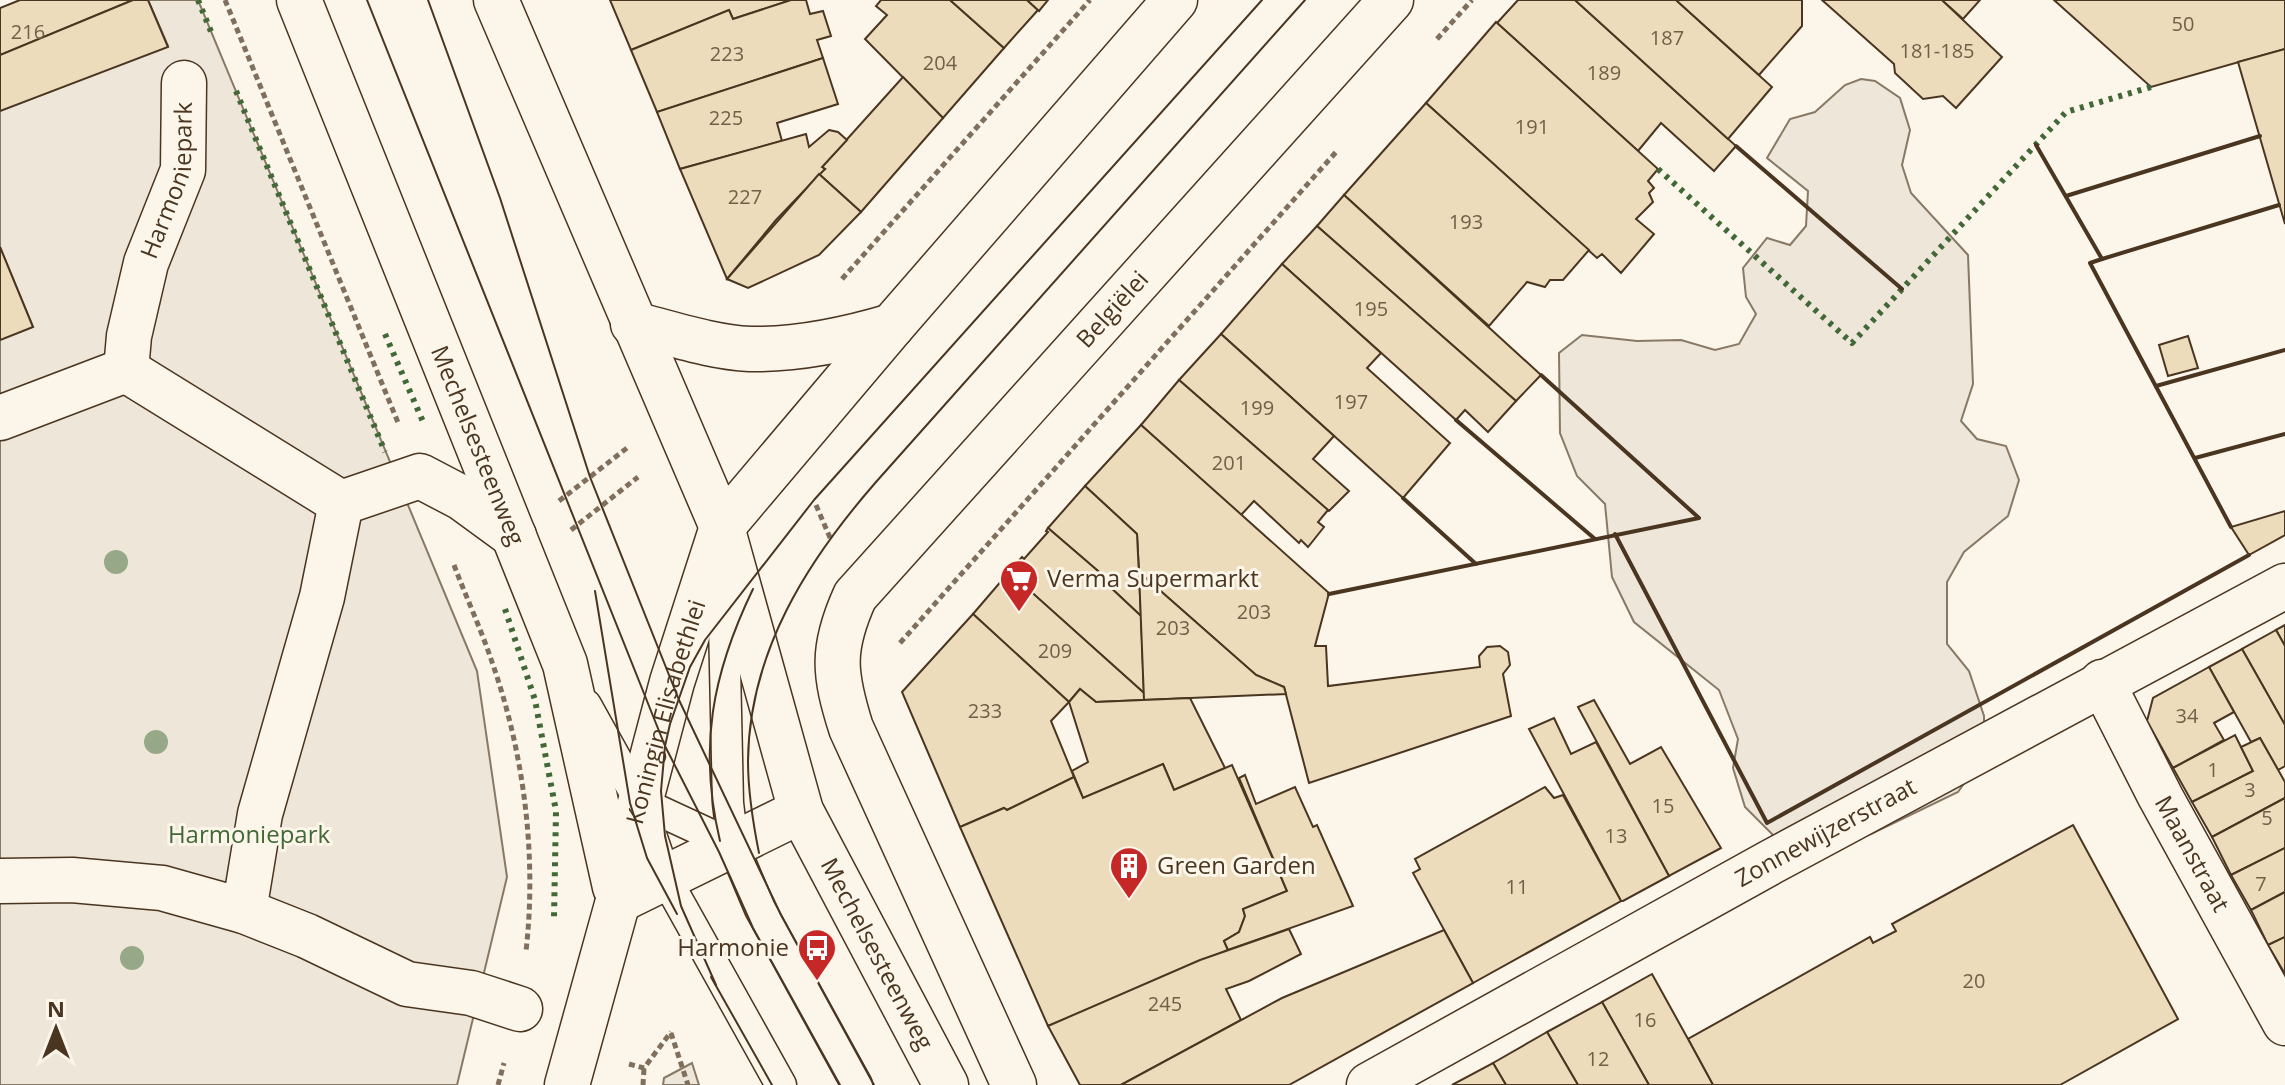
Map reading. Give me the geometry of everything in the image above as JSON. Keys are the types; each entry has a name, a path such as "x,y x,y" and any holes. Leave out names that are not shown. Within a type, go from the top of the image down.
{"street":[{"name":"Mechelsesteenweg","path":"299,0 565,664 618,901"},
{"name":"Mechelsesteenweg","path":"496,0 722,527 801,811 946,1085"},
{"path":"722,527 1175,0"},
{"name":"Belgiëlei","path":"848,611 1391,0"},
{"name":"Harmoniepark","path":"126,370 129,336 146,263 183,170 184,83"},
{"path":"633,324 714,345 748,349 790,348 847,339 892,326"},
{"path":"0,418 126,370 341,503"},
{"path":"341,503 420,476 462,498 520,551"},
{"path":"244,911 260,814 322,597 341,503"},
{"name":"Koningin Elisabethlei","path":"578,1074 640,802 683,643 722,527"},
{"name":"Zonnewijzerstraat","path":"1369,1085 2102,682 2285,586"},
{"path":"848,611 837,659 839,692 851,728 1014,1085"},
{"name":"Maanstraat","path":"2102,682 2160,796 2285,1023"},
{"path":"618,901 801,811"},
{"path":"0,881 72,880 162,888 244,911 307,936 407,984 471,993 520,1009"}],"lane":[{"path":"722,527 728,803 733,845 760,909 857,1085"},
{"path":"565,664 640,802 666,879 781,1085"},
{"path":"640,802 733,845"}],"path":[{"path":"225,0 420,476 492,662 512,734 523,797 531,906 520,1009"},
{"path":"839,283 1090,0"},
{"path":"1430,47 1472,0"},
{"path":"894,650 1346,142"},
{"path":"470,609 520,551 679,426"},
{"path":"520,551 679,426"},
{"path":"791,447 848,611"},
{"path":"671,1032 688,1085"},
{"path":"643,1085 644,1068"}],"green space":[{"name":"Harmoniepark","path":"148,0 198,0 477,671 507,877 457,1085 0,1085 0,340 33,327 0,247 0,111 168,46"},
{"path":"1861,79 1875,81 1900,98 1910,130 1902,165 1911,193 1968,255 1973,384 1961,421 1977,439 2006,446 2019,480 2008,516 1964,552 1947,582 1947,644 1969,671 1984,716 1984,755 1958,792 1871,834 1830,845 1778,840 1745,807 1733,768 1738,739 1719,690 1634,622 1612,577 1605,504 1577,476 1560,433 1559,353 1582,335 1637,341 1681,340 1715,350 1739,344 1756,314 1746,297 1743,268 1767,238 1790,245 1806,226 1808,191 1767,158 1790,119 1815,112 1845,85"},
{"path":"692,1063 699,1085 663,1085 664,1078"}],"building":[{"path":"20,0 133,0 0,55 0,8"},
{"path":"133,0 148,0 168,47 0,111 0,55"},
{"path":"610,0 791,0 733,19 729,10 631,50"},
{"path":"791,0 806,0 810,14 823,11 831,36 817,40 823,58 657,112 631,50 729,10 733,19"},
{"path":"881,0 950,0 1004,48 943,118 865,39 887,15 876,6"},
{"path":"950,0 1027,0 1038,10 1004,48"},
{"path":"1027,0 1048,0 1039,11"},
{"path":"1518,0 1575,0 1736,146 1714,171 1661,123 1638,151 1497,23"},
{"path":"1575,0 1676,0 1772,87 1728,139"},
{"path":"1676,0 1802,0 1802,26 1759,75"},
{"path":"1822,0 1942,0 2002,57 1956,108 1943,96 1923,99 1895,73 1894,64"},
{"path":"1942,0 1980,0 1963,19"},
{"path":"2054,0 2285,0 2285,49 2151,87"},
{"path":"1496,22 1658,169 1648,181 1654,188 1649,193 1653,202 1636,219 1654,234 1621,273 1602,254 1597,258 1426,103"},
{"path":"2285,49 2285,224 2238,62"},
{"path":"823,58 838,104 777,123 782,141 680,169 657,112"},
{"path":"903,77 943,118 861,212 819,174"},
{"path":"1426,103 1589,250 1563,280 1550,280 1545,287 1527,282 1489,326 1344,195"},
{"path":"829,130 838,132 847,140 727,279 680,169 806,134 809,147"},
{"path":"819,174 861,212 819,255 748,288 727,279"},
{"path":"1344,195 1541,375 1516,401 1317,226"},
{"path":"1317,226 1516,401 1488,432 1465,410 1456,420 1282,264"},
{"path":"0,247 33,327 0,340"},
{"path":"1282,264 1381,353 1367,368 1450,443 1403,498 1221,334"},
{"path":"1221,334 1334,436 1313,459 1349,491 1329,511 1179,380"},
{"path":"2188,336 2198,368 2168,376 2159,345"},
{"path":"1179,380 1328,510 1318,522 1324,527 1308,547 1301,540 1299,543 1254,501 1241,515 1141,425"},
{"path":"1141,425 1329,593 1315,646 1326,646 1328,686 1480,667 1479,656 1487,647 1500,646 1508,652 1510,665 1503,674 1511,716 1309,783 1284,687 1256,675 1139,572 1137,534 1085,486"},
{"path":"1085,486 1137,534 1141,616 1109,586 1112,583 1048,528"},
{"path":"2285,511 2285,535 2249,555 2231,527"},
{"path":"1048,528 1112,583 1109,586 1141,616 1144,693 1009,572 1048,532"},
{"path":"1009,572 1144,693 1144,700 1096,702 1080,689 1069,702 973,614"},
{"path":"1139,572 1256,675 1284,687 1286,694 1144,700"},
{"path":"973,614 1069,702 1051,721 1074,777 1007,810 1004,808 960,827 902,692"},
{"path":"2285,625 2285,646 2276,630"},
{"path":"2276,630 2285,646 2285,725 2242,649"},
{"path":"2242,649 2285,725 2285,766 2278,770 2260,738 2251,742 2209,667"},
{"path":"2209,667 2234,712 2214,723 2224,740 2173,768 2147,721 2153,698"},
{"path":"1080,689 1096,702 1190,698 1225,768 1174,790 1163,764 1083,798 1072,771 1088,762 1069,702"},
{"path":"1594,700 1630,764 1661,747 1721,848 1669,876 1578,707"},
{"path":"1554,718 1571,754 1596,742 1669,876 1623,901 1529,729"},
{"path":"2235,735 2253,771 2192,802 2173,768"},
{"path":"2260,738 2285,782 2285,798 2212,837 2192,802 2253,771 2241,747"},
{"name":"Green Garden","path":"1163,764 1174,790 1232,765 1287,891 1243,909 1245,916 1239,932 1224,941 1228,950 1048,1026 960,827 1004,808 1007,810 1074,777 1083,798"},
{"path":"1245,775 1256,804 1295,787 1313,827 1317,825 1353,906 1228,950 1224,941 1239,932 1245,916 1243,909 1287,891 1239,778"},
{"path":"1545,787 1554,798 1563,795 1621,901 1473,983 1413,873 1420,869 1415,859"},
{"path":"2285,798 2285,848 2231,875 2212,837"},
{"path":"2073,825 2178,1019 2060,1085 1713,1085 1688,1039 1870,937 1873,943 1896,931 1892,924"},
{"path":"2285,848 2285,892 2251,910 2231,875"},
{"path":"2285,892 2285,937 2268,945 2251,910"},
{"path":"1289,929 1301,954 1249,981 1226,989 1241,1020 1121,1085 1080,1085 1048,1026 1200,960"},
{"path":"1444,930 1473,983 1289,1085 1121,1085 1282,998"},
{"path":"2285,937 2285,974 2268,945"},
{"path":"1652,974 1713,1085 1649,1085 1602,1002"},
{"path":"1602,1002 1649,1085 1578,1085 1547,1032"},
{"path":"1547,1032 1578,1085 1506,1085 1493,1063"},
{"path":"1493,1063 1506,1085 1452,1085"}],"tram line":[{"path":"367,0 665,746 719,852 753,928 840,1085"},
{"path":"428,0 500,198 590,477 679,700 781,915 874,1085"},
{"path":"716,985 681,906 665,836 661,791 670,724 690,667 705,640 814,500 1262,0"},
{"path":"759,853 749,784 751,721 771,646 805,576 876,482 1305,0"},
{"path":"720,841 710,774 713,712 727,651 753,589"},
{"path":"595,591 630,803 647,858 677,914"},
{"path":"711,977 772,1085"}],"hedge":[{"path":"198,0 212,34"},
{"path":"1658,169 1852,343 2066,112 2151,87"},
{"path":"236,91 385,452"},
{"path":"385,334 424,424"},
{"path":"505,609 535,700 556,811 554,918"}],"wall":[{"path":"2066,196 2260,136"},
{"path":"2036,145 2102,259 2090,263 2231,527"},
{"path":"1736,146 1902,289"},
{"path":"2102,259 2279,205"},
{"path":"2156,386 2285,350"},
{"path":"1329,594 1699,518 1541,375"},
{"path":"1456,420 1595,539"},
{"path":"2195,458 2285,434"},
{"path":"1403,498 1476,564"},
{"path":"1615,534 1767,823 2249,555"}],"place":[{"name":"Verma Supermarkt","path":"1019,613"},
{"name":"Green Garden","path":"1129,900"},
{"name":"Harmonie","path":"817,982"}]}
